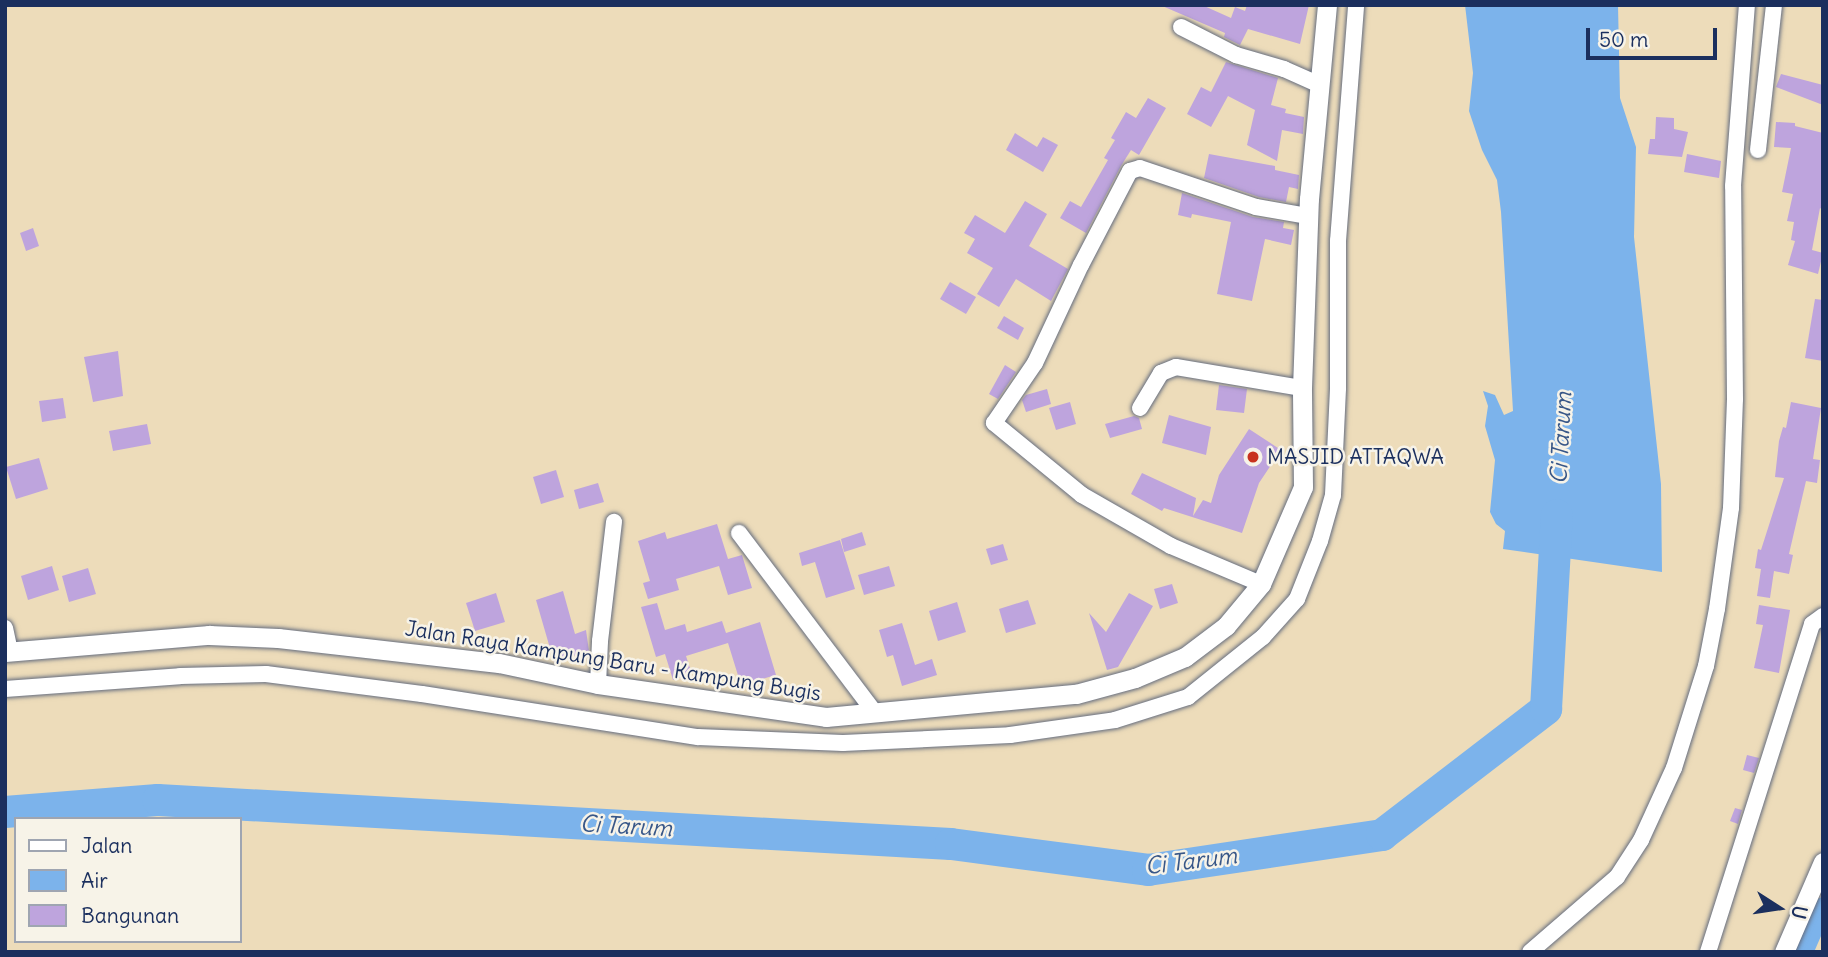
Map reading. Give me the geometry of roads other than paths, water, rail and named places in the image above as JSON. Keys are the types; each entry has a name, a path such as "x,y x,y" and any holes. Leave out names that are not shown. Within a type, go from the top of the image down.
{"street":[{"name":"Jalan Raya Kampung Baru - Kampung Bugis","path":"8,651 243,635 499,663 598,684 826,717 1076,694 1135,678 1185,657 1226,626 1261,584 1303,487 1308,216 1317,84 1327,5"},
{"path":"5,689 180,676 267,674 422,694 698,737 844,743 1036,731 1115,720 1188,697 1263,637 1297,599 1320,541 1333,495 1338,388 1338,241 1356,5"},
{"path":"1531,952 1617,877 1641,840 1674,768 1706,666 1731,508 1734,434 1733,186 1746,5"},
{"path":"1758,150 1774,5"},
{"path":"1181,27 1236,55 1284,69 1317,84"},
{"path":"1261,584 1171,546 1082,495 994,424 1035,363 1081,265 1130,171 1140,167 1256,207 1308,216"},
{"path":"1140,408 1161,373 1176,367 1303,388"},
{"path":"598,684 600,641 614,522"},
{"path":"740,533 875,713"},
{"path":"1708,952 1812,624 1823,616"},
{"path":"5,628 8,651"},
{"path":"1784,952 1823,862"}],"water":[{"path":"1465,5 1618,5 1620,98 1636,147 1634,237 1661,484 1662,572 1503,549 1505,531 1496,524 1490,512 1495,460 1485,426 1488,406 1483,391 1495,395 1504,415 1513,411 1501,212 1497,180 1482,150 1469,111 1473,73"}],"waterway":[{"name":"Ci Tarum","path":"5,812 158,800 951,844 1148,870 1382,835 1546,709 1557,515"},
{"path":"1803,952 1823,906"}],"place":[{"name":"MASJID ATTAQWA","path":"1253,457"}]}
